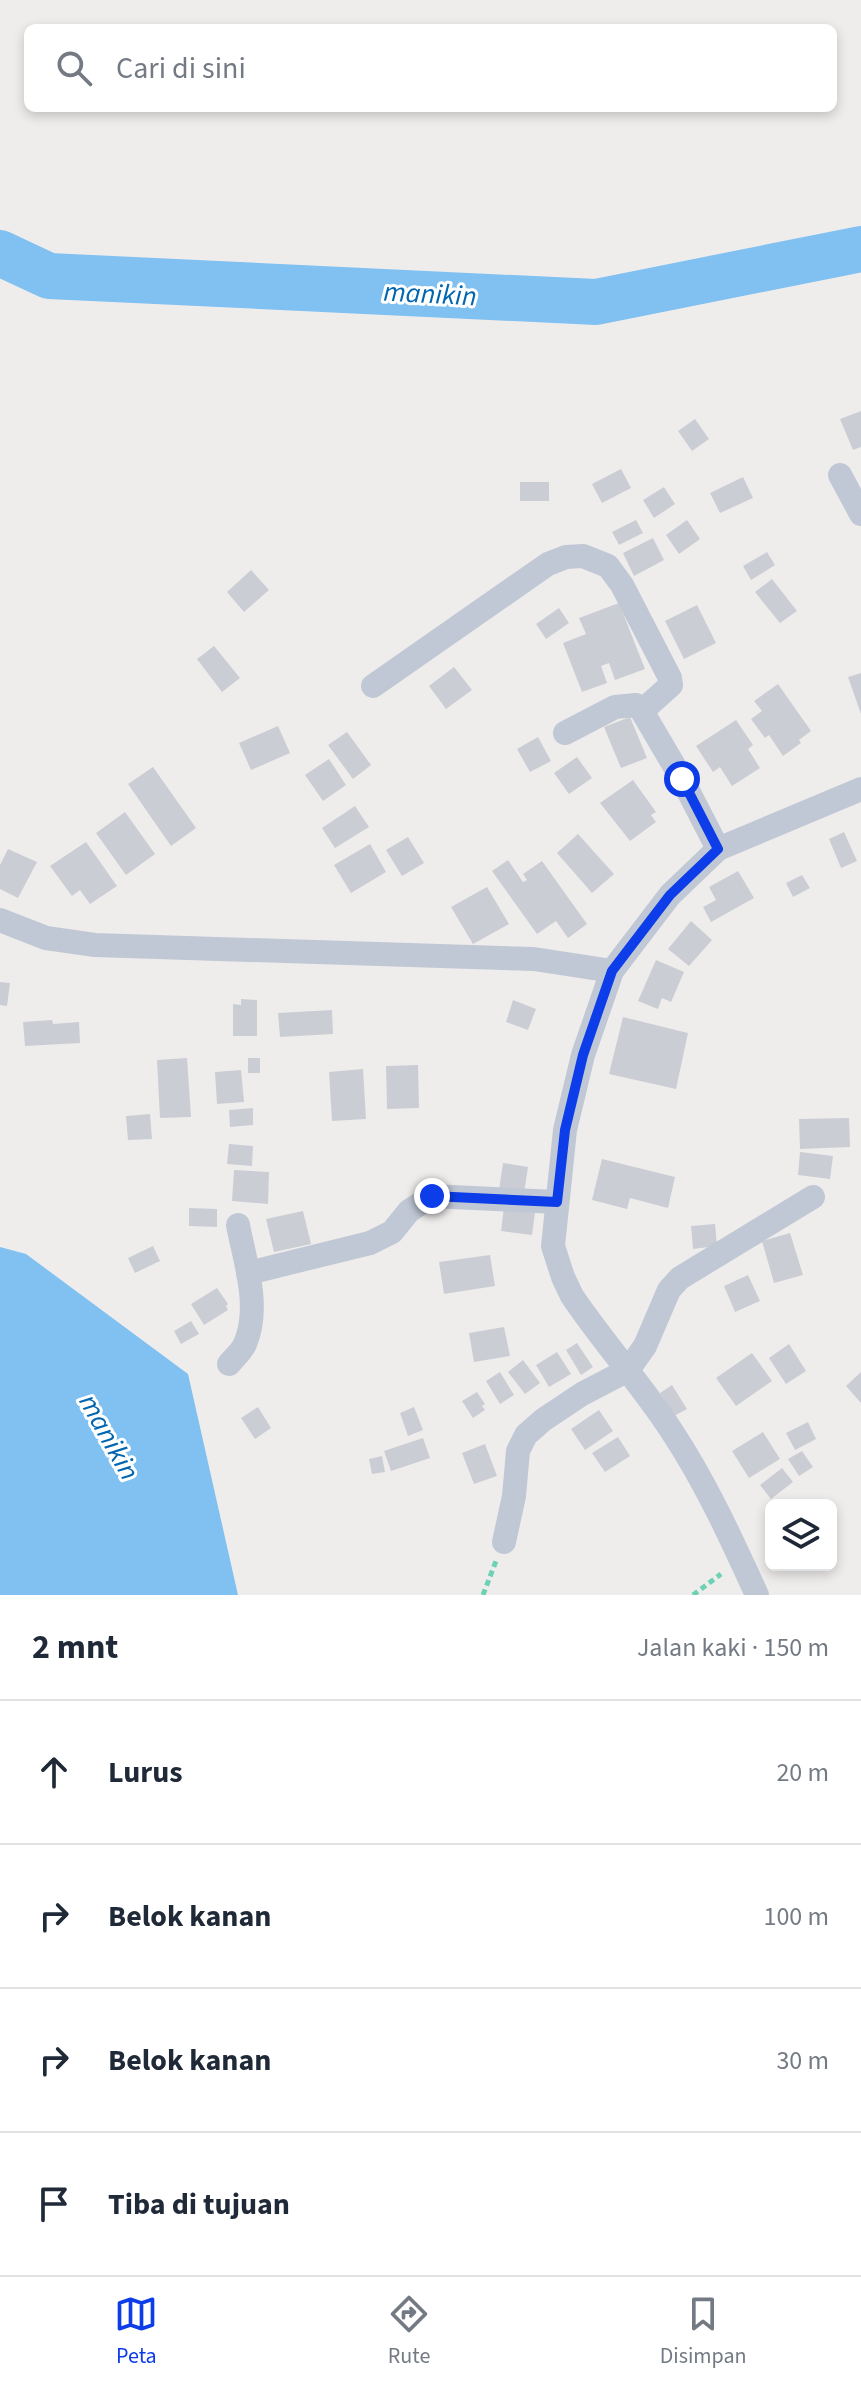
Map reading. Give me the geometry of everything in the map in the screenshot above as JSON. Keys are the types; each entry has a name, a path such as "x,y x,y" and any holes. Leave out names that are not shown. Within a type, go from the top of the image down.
{"street":[{"path":"840,475 861,514"},
{"path":"373,686 548,564 566,557 583,556 608,566 628,597 670,678 671,685 642,711"},
{"path":"565,733 615,707 636,705 682,779 718,849"},
{"path":"757,1595 728,1530 674,1434 583,1312 563,1277 553,1246 565,1130 583,1055 612,971 670,895 718,849 861,789"},
{"path":"0,920 46,938 95,945 534,959 612,971"},
{"path":"248,1273 370,1243 392,1232 409,1211 432,1196 557,1202"},
{"path":"504,1542 514,1496 518,1451 526,1435 582,1394 628,1370 645,1346 669,1290 680,1278 813,1197"},
{"path":"229,1364 244,1346 252,1318 248,1273 238,1225"}],"path":[{"path":"483,1595 504,1542"},
{"path":"693,1595 741,1561"}],"water":[{"path":"0,1247 26,1254 188,1374 238,1595 0,1595"}],"building":[{"path":"861,411 861,447 853,450 840,419"},
{"path":"695,419 709,439 692,451 678,431"},
{"path":"621,469 631,488 602,503 592,484"},
{"path":"743,477 753,498 720,513 710,493"},
{"path":"520,482 549,482 549,501 520,501"},
{"path":"664,487 675,504 654,518 643,500"},
{"path":"636,520 643,533 619,545 612,532"},
{"path":"687,520 700,539 679,554 666,535"},
{"path":"653,538 664,560 634,576 623,553"},
{"path":"767,552 775,565 751,580 743,566"},
{"path":"251,570 269,590 244,612 227,592"},
{"path":"772,579 797,611 780,623 755,592"},
{"path":"619,603 645,669 615,680 609,663 601,666 607,683 582,692 563,643 586,634 579,618"},
{"path":"697,605 716,643 684,659 665,621"},
{"path":"559,608 569,623 546,639 536,624"},
{"path":"214,646 240,678 222,692 197,659"},
{"path":"454,667 472,690 446,709 429,686"},
{"path":"861,673 861,714 848,677"},
{"path":"778,684 811,731 783,756 769,735 765,738 751,719 762,711 754,701"},
{"path":"630,717 647,758 621,768 604,727"},
{"path":"736,720 753,745 748,749 760,768 732,786 720,767 713,772 696,746"},
{"path":"278,726 290,753 251,770 239,743"},
{"path":"347,732 371,765 353,779 328,745"},
{"path":"538,737 551,761 530,772 517,749"},
{"path":"577,757 592,778 569,794 554,773"},
{"path":"329,759 346,785 323,801 305,775"},
{"path":"153,767 196,828 171,846 128,784"},
{"path":"633,780 656,812 651,815 656,822 630,841 600,803"},
{"path":"355,806 369,827 335,848 322,828"},
{"path":"125,812 155,854 126,875 96,833"},
{"path":"844,832 857,861 841,868 829,839"},
{"path":"578,834 614,874 592,893 557,853"},
{"path":"408,837 424,863 402,876 386,850"},
{"path":"86,842 117,886 90,904 80,890 72,896 50,866"},
{"path":"370,844 386,872 351,893 334,865"},
{"path":"8,849 37,862 18,898 0,889 0,865"},
{"path":"508,860 523,882 527,880 523,874 542,861 587,924 568,938 556,921 537,934 492,871"},
{"path":"738,871 754,898 711,922 703,907 716,900 709,887"},
{"path":"802,875 810,888 793,897 786,883"},
{"path":"487,887 509,924 473,944 451,907"},
{"path":"691,921 712,940 689,966 668,949"},
{"path":"656,960 684,972 671,1002 662,998 658,1009 638,1001"},
{"path":"0,982 10,983 7,1006 0,1005"},
{"path":"241,999 257,1000 257,1036 233,1036 233,1004 241,1005"},
{"path":"513,1000 536,1009 528,1030 506,1022"},
{"path":"332,1010 333,1034 280,1037 278,1013"},
{"path":"623,1017 688,1033 676,1089 609,1074"},
{"path":"52,1020 53,1024 79,1022 80,1043 25,1046 23,1022"},
{"path":"187,1058 191,1117 160,1118 157,1060"},
{"path":"248,1058 260,1058 260,1073 248,1073"},
{"path":"418,1065 419,1108 387,1109 386,1066"},
{"path":"363,1069 366,1119 332,1121 329,1072"},
{"path":"241,1070 244,1102 217,1104 215,1072"},
{"path":"253,1108 253,1125 230,1127 229,1110"},
{"path":"150,1114 152,1139 128,1140 126,1116"},
{"path":"849,1118 850,1147 800,1149 799,1119"},
{"path":"229,1144 253,1146 252,1166 227,1164"},
{"path":"800,1152 833,1156 830,1179 798,1175"},
{"path":"602,1159 675,1177 668,1208 630,1198 627,1209 592,1200"},
{"path":"503,1163 528,1167 524,1194 499,1190"},
{"path":"234,1170 269,1172 268,1204 232,1201"},
{"path":"504,1207 535,1212 532,1235 501,1231"},
{"path":"189,1208 217,1209 217,1227 189,1226"},
{"path":"303,1211 311,1244 274,1252 266,1219"},
{"path":"715,1224 717,1246 693,1249 691,1226"},
{"path":"790,1233 803,1275 774,1283 762,1241"},
{"path":"153,1246 160,1261 135,1273 128,1258"},
{"path":"490,1255 495,1286 444,1294 439,1262"},
{"path":"748,1275 760,1301 735,1312 724,1286"},
{"path":"217,1288 228,1304 228,1310 204,1325 191,1304"},
{"path":"191,1321 199,1334 181,1344 174,1331"},
{"path":"504,1327 510,1356 474,1362 469,1333"},
{"path":"577,1343 593,1367 581,1375 566,1350"},
{"path":"789,1344 806,1371 786,1384 769,1358"},
{"path":"557,1352 571,1374 549,1387 536,1365"},
{"path":"752,1353 772,1381 736,1406 716,1378"},
{"path":"523,1360 540,1383 525,1394 508,1372"},
{"path":"500,1372 514,1395 500,1404 486,1381"},
{"path":"861,1372 861,1403 846,1386"},
{"path":"672,1385 687,1409 674,1416 660,1393"},
{"path":"477,1392 485,1404 482,1406 485,1410 473,1418 462,1401"},
{"path":"258,1407 271,1428 255,1439 241,1418"},
{"path":"414,1407 423,1430 408,1436 400,1413"},
{"path":"599,1410 613,1431 585,1450 571,1429"},
{"path":"808,1422 816,1439 795,1450 786,1433"},
{"path":"763,1432 780,1459 749,1478 732,1451"},
{"path":"618,1437 630,1456 605,1472 592,1453"},
{"path":"423,1438 430,1458 391,1471 384,1451"},
{"path":"485,1444 497,1476 474,1484 462,1453"},
{"path":"802,1451 813,1467 799,1476 788,1459"},
{"path":"382,1456 385,1472 372,1474 369,1459"},
{"path":"782,1468 793,1482 771,1499 760,1485"}],"waterway":[{"name":"manikin","path":"0,253 49,276 596,302 861,249"}],"route":[{"path":"432,1196 557,1202 565,1130 583,1055 612,971 670,895 718,849 682,779"}]}
